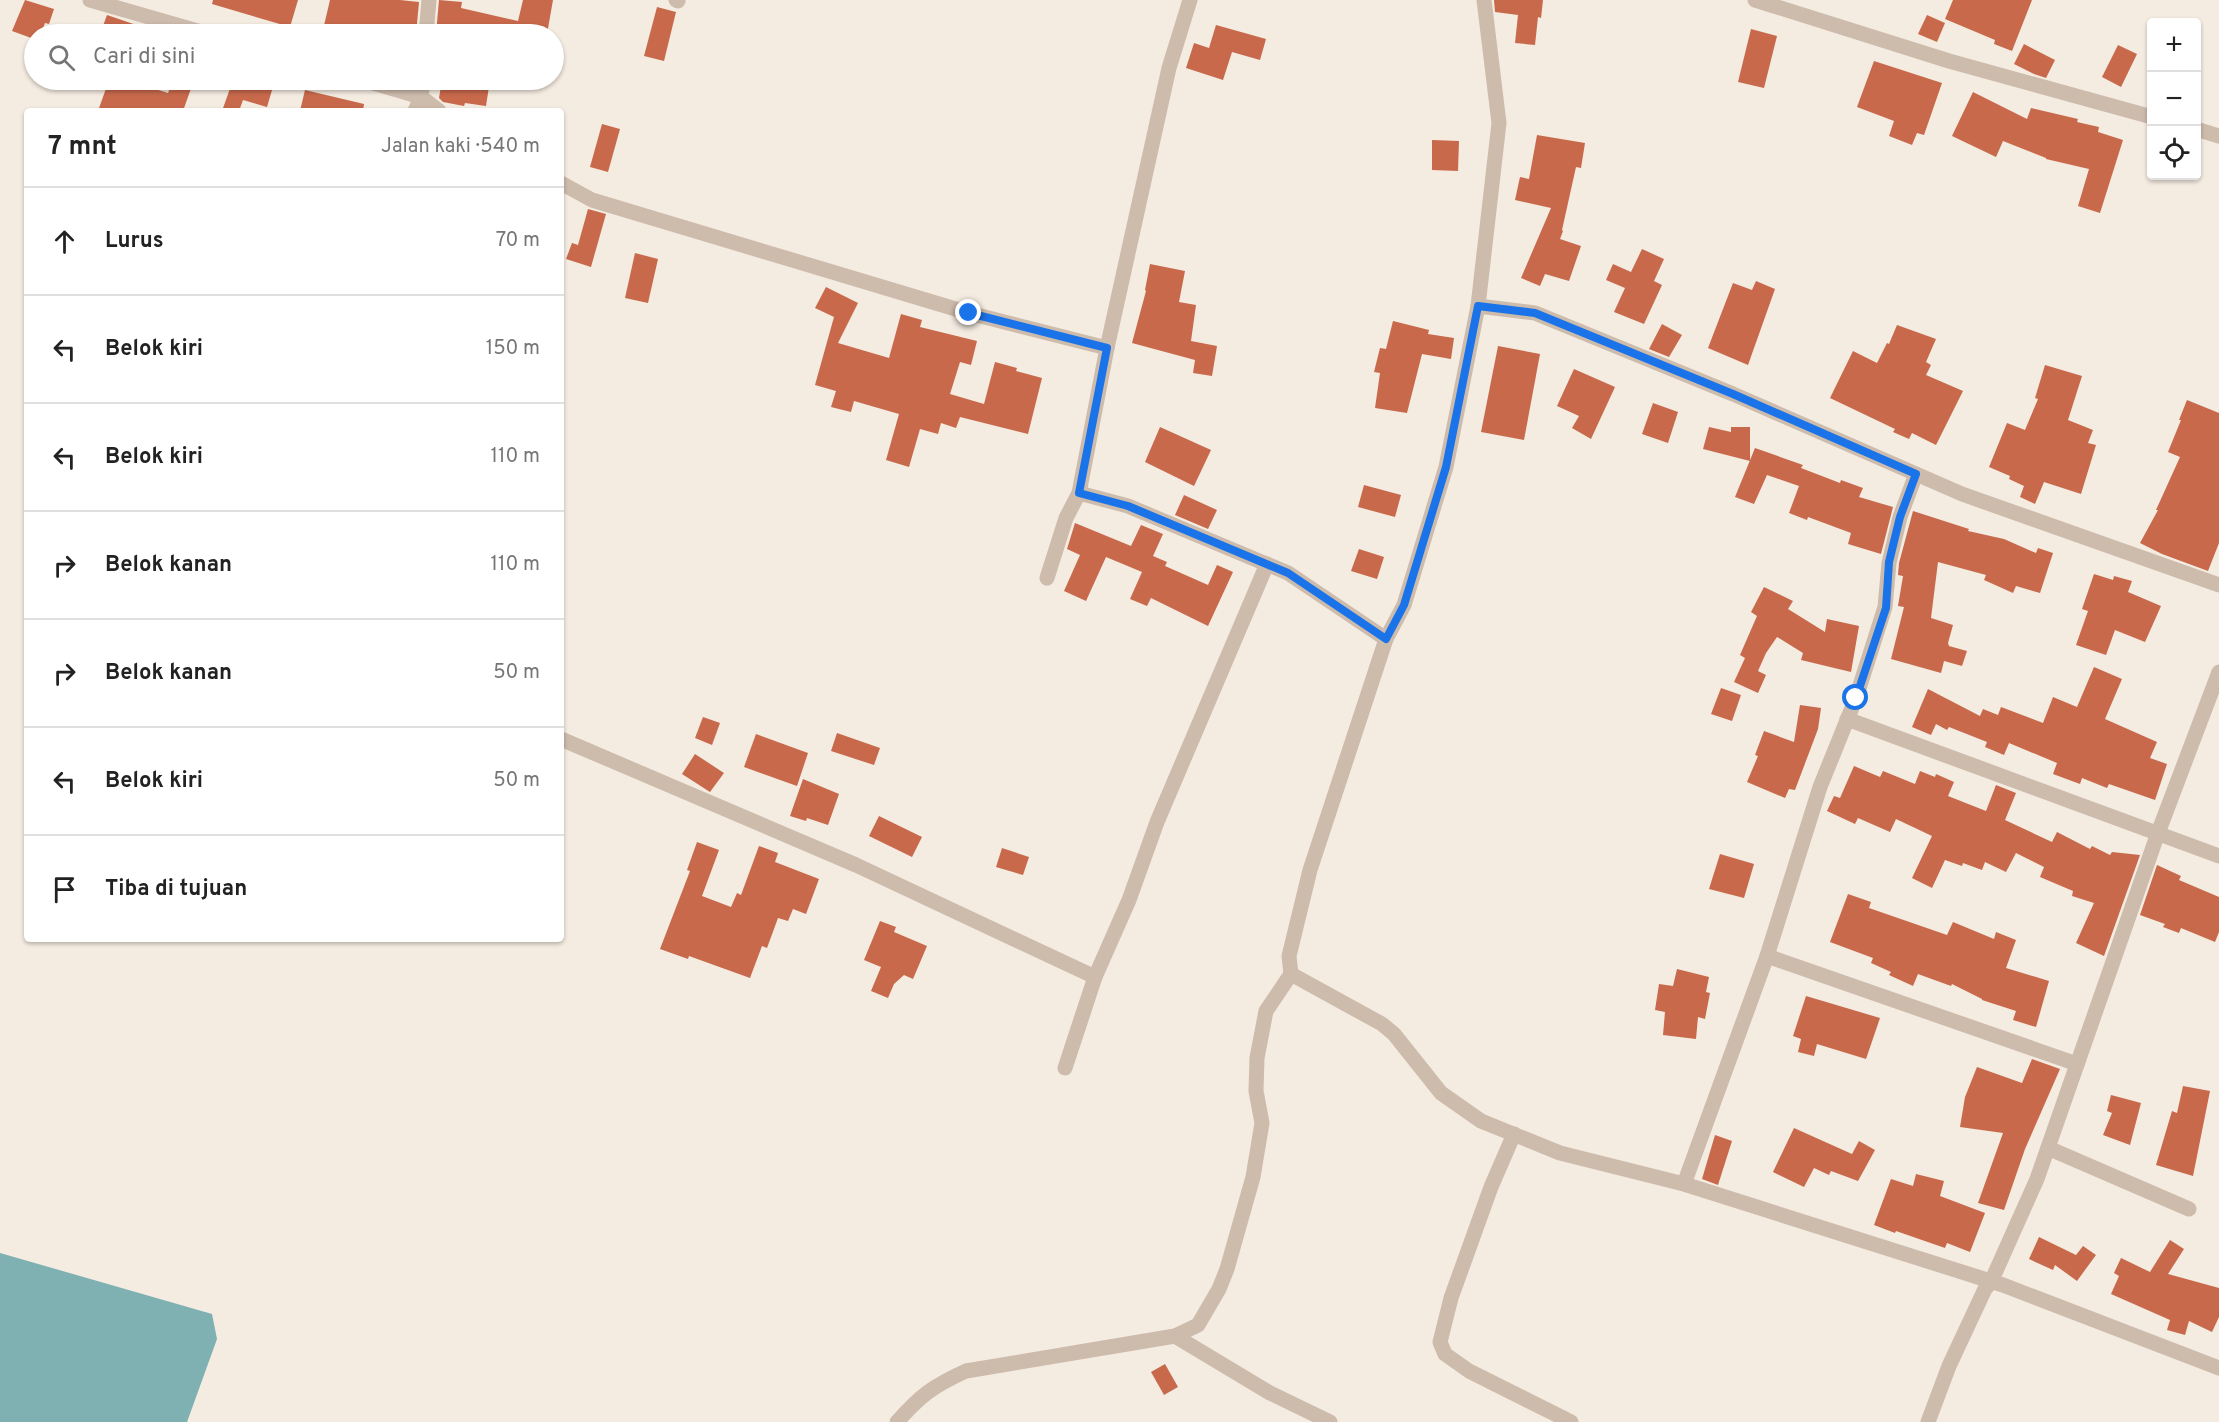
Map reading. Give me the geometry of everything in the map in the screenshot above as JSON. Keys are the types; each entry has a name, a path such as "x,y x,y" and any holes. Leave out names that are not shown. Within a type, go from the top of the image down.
{"street":[{"path":"90,0 173,24"},
{"path":"427,24 429,0"},
{"path":"1047,578 1066,518 1079,493 1107,348 1168,68 1190,0"},
{"path":"897,1422 914,1403 936,1385 966,1371 1175,1336 1198,1325 1211,1304 1227,1269 1254,1177 1262,1123 1256,1091 1257,1058 1266,1011 1291,974 1289,956 1310,870 1386,639 1404,605 1446,467 1478,306 1499,123 1484,0"},
{"path":"1755,0 1949,61 2147,116"},
{"path":"397,90 421,97 435,108"},
{"path":"416,108 422,90"},
{"path":"2201,131 2219,136"},
{"path":"564,185 592,200 824,270 969,313 1107,348"},
{"path":"1478,306 1535,313 1733,394 1973,498 2219,585"},
{"path":"1684,1184 1767,956 1820,787 1847,719 1886,608 1889,562 1900,517 1916,474"},
{"path":"1079,493 1128,506 1288,573 1386,639"},
{"path":"1065,1068 1095,977 1129,900 1157,822 1267,564"},
{"path":"1928,1422 1949,1366 1991,1282 2037,1179 2157,834 2219,672"},
{"path":"1847,719 2219,856"},
{"path":"564,740 856,865 1095,977"},
{"path":"1767,956 2077,1064"},
{"path":"1291,974 1382,1024 1394,1034 1441,1093 1481,1121 1560,1153 1684,1184 1991,1282 2219,1368"},
{"path":"1514,1134 1491,1187 1450,1298 1440,1342 1445,1354 1469,1371 1571,1422"},
{"path":"2048,1148 2189,1209"},
{"path":"1175,1336 1270,1393 1330,1422"}],"water":[{"path":"0,1253 212,1314 217,1339 187,1422 0,1422"}],"building":[{"path":"25,0 54,9 49,24 24,24 24,35 12,31"},
{"path":"213,0 298,0 291,24 280,24 212,4"},
{"path":"330,0 419,2 417,24 324,24"},
{"path":"439,0 462,2 461,8 518,21 523,0 553,0 549,24 437,24"},
{"path":"1494,0 1543,0 1541,18 1538,17 1535,45 1515,43 1518,15 1495,12"},
{"path":"1953,0 2032,0 2012,51 1994,44 1995,40 1945,19"},
{"path":"657,7 676,12 664,61 644,56"},
{"path":"107,15 133,24 104,24"},
{"path":"1927,15 1945,23 1937,42 1918,34"},
{"path":"1216,25 1266,39 1260,60 1232,52 1223,80 1186,68 1194,43 1209,48"},
{"path":"1751,29 1777,36 1764,88 1738,82"},
{"path":"2024,44 2055,60 2046,78 2014,64"},
{"path":"2118,45 2137,54 2121,87 2102,77"},
{"path":"1874,61 1942,83 1924,135 1917,133 1912,145 1889,136 1894,121 1857,107"},
{"path":"105,90 159,90 168,93 169,90 190,90 184,108 99,108"},
{"path":"229,90 272,90 267,107 243,100 240,108 223,108"},
{"path":"305,90 364,104 363,108 301,108"},
{"path":"440,90 488,90 486,106 465,103 464,106 443,102 439,98"},
{"path":"1973,92 2027,119 2031,108 2078,119 2077,122 2099,127 2098,132 2123,140 2100,213 2078,206 2089,169 2046,159 2003,141 1996,157 1952,136"},
{"path":"602,124 620,129 608,172 590,167"},
{"path":"1537,135 1585,143 1581,168 1576,167 1560,239 1581,246 1569,281 1545,274 1540,286 1521,278 1551,208 1515,200 1520,177 1529,179"},
{"path":"1432,140 1459,141 1458,171 1432,170"},
{"path":"588,209 606,214 591,267 566,259 572,243 578,245"},
{"path":"1642,249 1664,259 1654,281 1662,285 1644,324 1614,312 1625,288 1606,280 1613,264 1631,272"},
{"path":"635,253 658,259 648,303 625,298"},
{"path":"1150,264 1185,271 1179,302 1196,305 1191,341 1217,346 1212,376 1193,373 1195,360 1132,343 1146,291"},
{"path":"1756,281 1775,289 1748,365 1708,348 1733,283 1752,290"},
{"path":"826,287 858,303 838,343 889,358 901,314 922,320 920,327 977,341 971,365 960,362 950,394 984,404 995,362 1042,378 1028,434 960,417 956,428 941,423 938,434 920,429 909,467 886,460 899,414 854,401 851,412 831,407 836,391 815,385 834,317 815,308"},
{"path":"1393,321 1429,330 1428,334 1454,338 1451,359 1422,354 1407,413 1375,408 1380,373 1374,372 1380,348 1386,349"},
{"path":"1662,324 1682,335 1669,357 1649,349"},
{"path":"1897,325 1936,339 1926,362 1931,365 1926,375 1963,391 1936,445 1912,433 1909,439 1893,432 1895,429 1830,398 1853,351 1877,363"},
{"path":"1498,346 1540,354 1524,440 1481,432"},
{"path":"2045,365 2082,376 2068,420 2093,430 2088,443 2096,445 2081,494 2044,482 2035,504 2020,497 2024,486 2009,479 2010,476 1989,467 2007,423 2025,430 2038,399 2035,398"},
{"path":"1574,369 1615,387 1591,439 1572,428 1579,416 1557,406"},
{"path":"2187,400 2219,413 2219,543 2208,571 2140,543 2158,510 2156,510 2180,457 2168,452"},
{"path":"1653,403 1678,412 1668,443 1642,434"},
{"path":"1160,427 1211,450 1194,486 1145,462"},
{"path":"1709,427 1731,432 1731,427 1750,427 1750,461 1703,449"},
{"path":"1755,448 1803,465 1801,468 1840,483 1841,480 1863,488 1859,497 1893,507 1881,554 1848,544 1851,533 1808,517 1807,520 1789,513 1799,486 1767,475 1754,504 1735,497"},
{"path":"1364,485 1401,495 1395,517 1358,507"},
{"path":"1184,495 1217,510 1208,529 1175,515"},
{"path":"1913,511 1969,529 1968,531 2004,539 2036,553 2038,548 2053,553 2040,593 2016,586 2013,593 1984,580 1986,575 1938,562 1931,618 1953,625 1949,646 1967,651 1962,666 1944,661 1941,673 1891,659 1904,607 1898,606 1903,576 1898,575 1899,563"},
{"path":"1075,523 1131,546 1141,525 1163,534 1153,556 1167,562 1165,566 1208,585 1217,565 1233,572 1208,626 1151,598 1147,606 1130,599 1142,572 1106,557 1086,601 1064,591 1080,555 1067,549"},
{"path":"1359,549 1384,557 1377,579 1351,571"},
{"path":"2094,574 2113,580 2114,576 2132,581 2128,592 2161,606 2145,642 2115,630 2106,655 2076,645 2088,611 2082,609"},
{"path":"1764,587 1793,601 1788,609 1825,632 1827,619 1859,626 1851,672 1801,660 1803,653 1777,637 1758,671 1766,675 1758,693 1734,682 1745,658 1740,655 1757,616 1751,612"},
{"path":"2094,667 2122,679 2105,719 2157,742 2150,758 2167,764 2155,800 2109,784 2107,788 2082,778 2080,784 2053,774 2057,763 2009,743 2004,755 1985,747 1987,742 1949,727 1947,730 1936,724 1931,735 1912,727 1928,689 1980,716 1983,709 1998,715 2001,707 2043,723 2053,697 2077,707"},
{"path":"1721,688 1741,695 1732,721 1711,714"},
{"path":"1800,705 1821,708 1818,729 1795,790 1789,789 1785,798 1747,782 1758,756 1755,755 1764,731 1794,742"},
{"path":"703,717 720,723 712,745 695,738"},
{"path":"837,733 880,748 874,765 831,751"},
{"path":"756,734 808,753 797,786 744,767"},
{"path":"695,754 724,773 710,792 682,774"},
{"path":"1854,766 1880,777 1883,771 1915,784 1920,771 1935,777 1936,774 1954,782 1948,796 1986,811 1996,785 2016,793 2005,820 2052,842 2057,832 2090,849 2092,846 2110,855 2112,852 2140,855 2104,956 2076,943 2094,903 2072,896 2073,891 2040,877 2044,867 2016,853 2006,872 1985,862 1982,870 1963,863 1962,866 1945,860 1932,888 1912,878 1932,836 1896,819 1890,832 1858,818 1855,824 1827,811 1834,796 1840,798"},
{"path":"803,779 839,794 828,825 807,818 806,821 790,816"},
{"path":"879,816 922,837 912,857 869,836"},
{"path":"697,842 719,850 702,896 731,907 737,893 741,895 759,846 778,853 775,862 819,879 806,914 793,909 788,921 778,918 767,948 762,946 750,978 689,956 688,959 660,949 690,871 687,870"},
{"path":"1002,848 1029,857 1023,875 996,867"},
{"path":"1720,854 1754,864 1744,898 1709,889"},
{"path":"2157,865 2181,876 2179,880 2219,897 2219,932 2215,942 2181,928 2179,933 2163,927 2165,924 2140,915"},
{"path":"1848,894 1871,902 1869,908 1947,935 1953,922 1994,939 1996,932 2016,940 2006,968 2049,981 2036,1027 2013,1020 2016,1011 1982,1000 1952,984 1951,986 1918,974 1913,986 1889,975 1891,972 1871,963 1873,958 1830,942"},
{"path":"880,921 896,927 894,932 927,946 913,979 904,975 894,984 888,998 871,991 881,967 864,960"},
{"path":"1677,969 1709,977 1706,992 1710,993 1705,1019 1698,1017 1696,1039 1663,1035 1665,1012 1655,1010 1659,984 1673,986"},
{"path":"1806,996 1880,1018 1866,1059 1817,1044 1814,1056 1798,1052 1801,1039 1793,1036"},
{"path":"2032,1059 2060,1069 2025,1149 2004,1210 1978,1203 2003,1133 1960,1127 1965,1097 1977,1067 2022,1083"},
{"path":"2183,1086 2210,1091 2193,1176 2156,1165 2172,1111 2177,1113"},
{"path":"2111,1095 2141,1103 2130,1145 2103,1135 2112,1113 2107,1111"},
{"path":"1794,1128 1852,1154 1859,1141 1875,1150 1858,1181 1831,1171 1829,1175 1814,1168 1804,1187 1773,1172"},
{"path":"1715,1135 1732,1141 1718,1185 1702,1179"},
{"path":"1916,1174 1944,1181 1940,1196 1985,1213 1970,1252 1947,1243 1945,1248 1874,1225 1891,1179 1913,1186"},
{"path":"2039,1237 2076,1255 2083,1246 2096,1255 2077,1281 2055,1265 2053,1270 2029,1259"},
{"path":"2170,1240 2184,1249 2168,1274 2219,1288 2219,1317 2212,1332 2189,1321 2185,1335 2167,1330 2170,1320 2111,1294 2119,1276 2114,1273 2121,1258 2150,1272"},
{"path":"1165,1364 1178,1387 1164,1395 1151,1372"}],"route":[{"path":"969,313 1107,348 1079,493 1128,506 1288,573 1386,639 1404,605 1446,467 1478,306 1535,313 1733,394 1916,474 1900,517 1889,562 1886,608 1856,698"}]}
